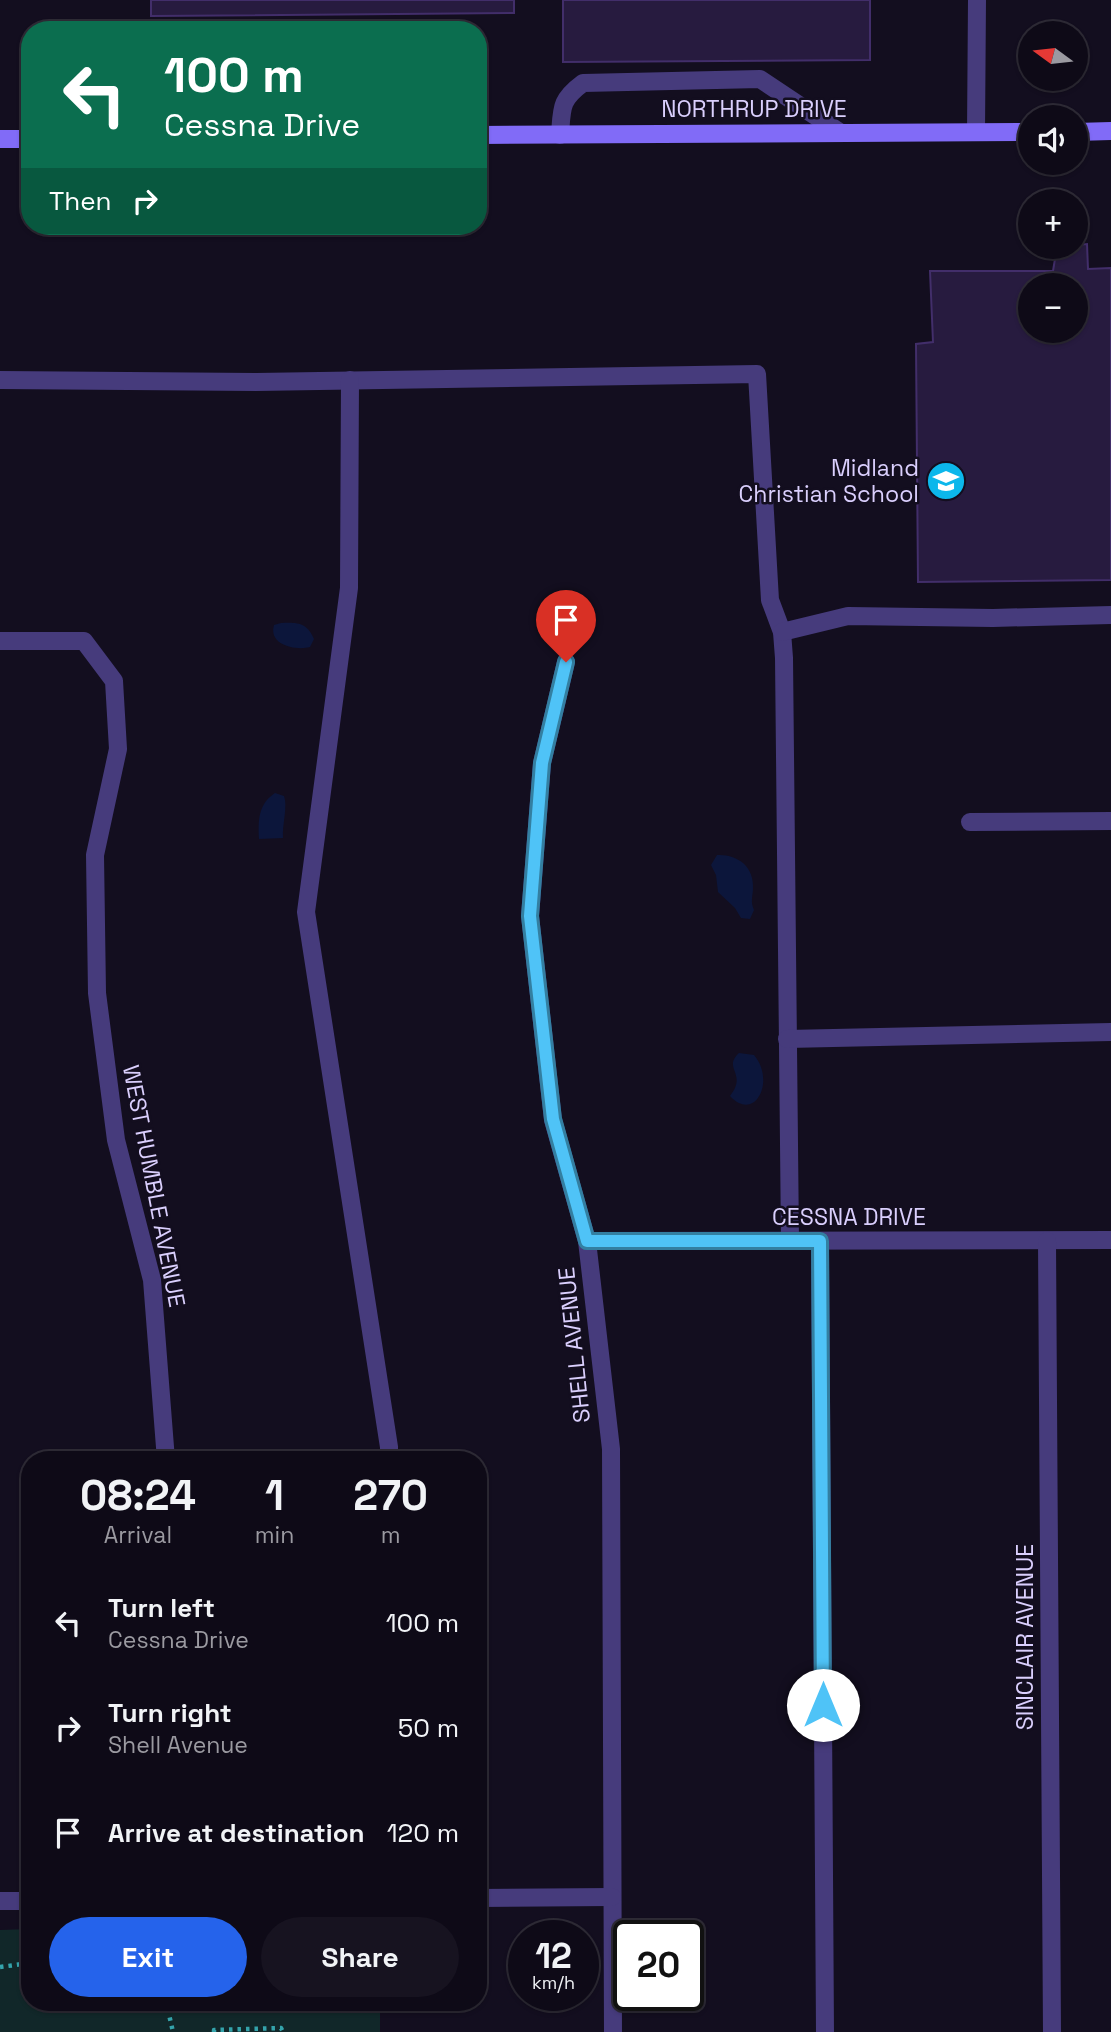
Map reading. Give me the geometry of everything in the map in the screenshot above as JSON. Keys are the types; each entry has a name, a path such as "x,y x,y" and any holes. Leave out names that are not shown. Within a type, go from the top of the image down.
{"street":[{"path":"976,132 977,0"},
{"path":"560,135 562,108 567,95 583,83 760,79 841,133"},
{"path":"1088,131 1111,131"},
{"name":"NORTHRUP DRIVE","path":"487,135 1018,132"},
{"path":"0,139 21,139"},
{"path":"0,380 350,380 757,374 770,600 782,632 784,658 790,1241"},
{"path":"350,380 349,588 306,912 388,1451"},
{"path":"782,632 848,616 993,618 1111,615"},
{"name":"WEST HUMBLE AVENUE","path":"0,641 84,641 114,681 118,748 94,855 97,993 116,1140 152,1280 165,1451"},
{"name":"SHELL AVENUE","path":"566,662 542,763 530,916 553,1119 587,1241 611,1449 613,2032"},
{"path":"970,822 1111,821"},
{"path":"787,1040 1111,1032"},
{"name":"CESSNA DRIVE","path":"587,1241 1111,1240"},
{"path":"820,1241 825,2032"},
{"name":"SINCLAIR AVENUE","path":"1047,1241 1052,2032"},
{"path":"487,1898 612,1897"},
{"path":"0,1901 21,1901"}],"path":[{"path":"0,1967 21,1964"},
{"path":"168,2011 173,2032"},
{"path":"214,2032 281,2028 283,2032"}],"green space":[{"path":"21,1929 21,2011 380,2011 380,2032 0,2032 0,1930"}],"water":[{"path":"297,623 305,627 314,639 310,647 291,647 279,642 273,632 274,625"},
{"path":"275,793 284,796 285,800 283,838 259,839 262,808"},
{"path":"717,855 737,859 751,873 754,910 750,919 741,918 735,908 718,892 716,875 711,865"},
{"path":"739,1053 754,1055 763,1076 760,1095 747,1105 730,1096 737,1082 733,1063"}],"building":[{"path":"151,0 514,0 514,13 151,16"},
{"path":"563,0 870,0 870,60 563,62"},
{"path":"1055,259 1088,259 1088,269 1111,268 1111,580 918,582 916,344 933,342 930,271 1053,271"}],"place":[{"name":"Midland Christian School","path":"946,481"}],"route":[{"path":"566,662 542,763 530,916 553,1119 587,1241 820,1241 823,1705"}]}
